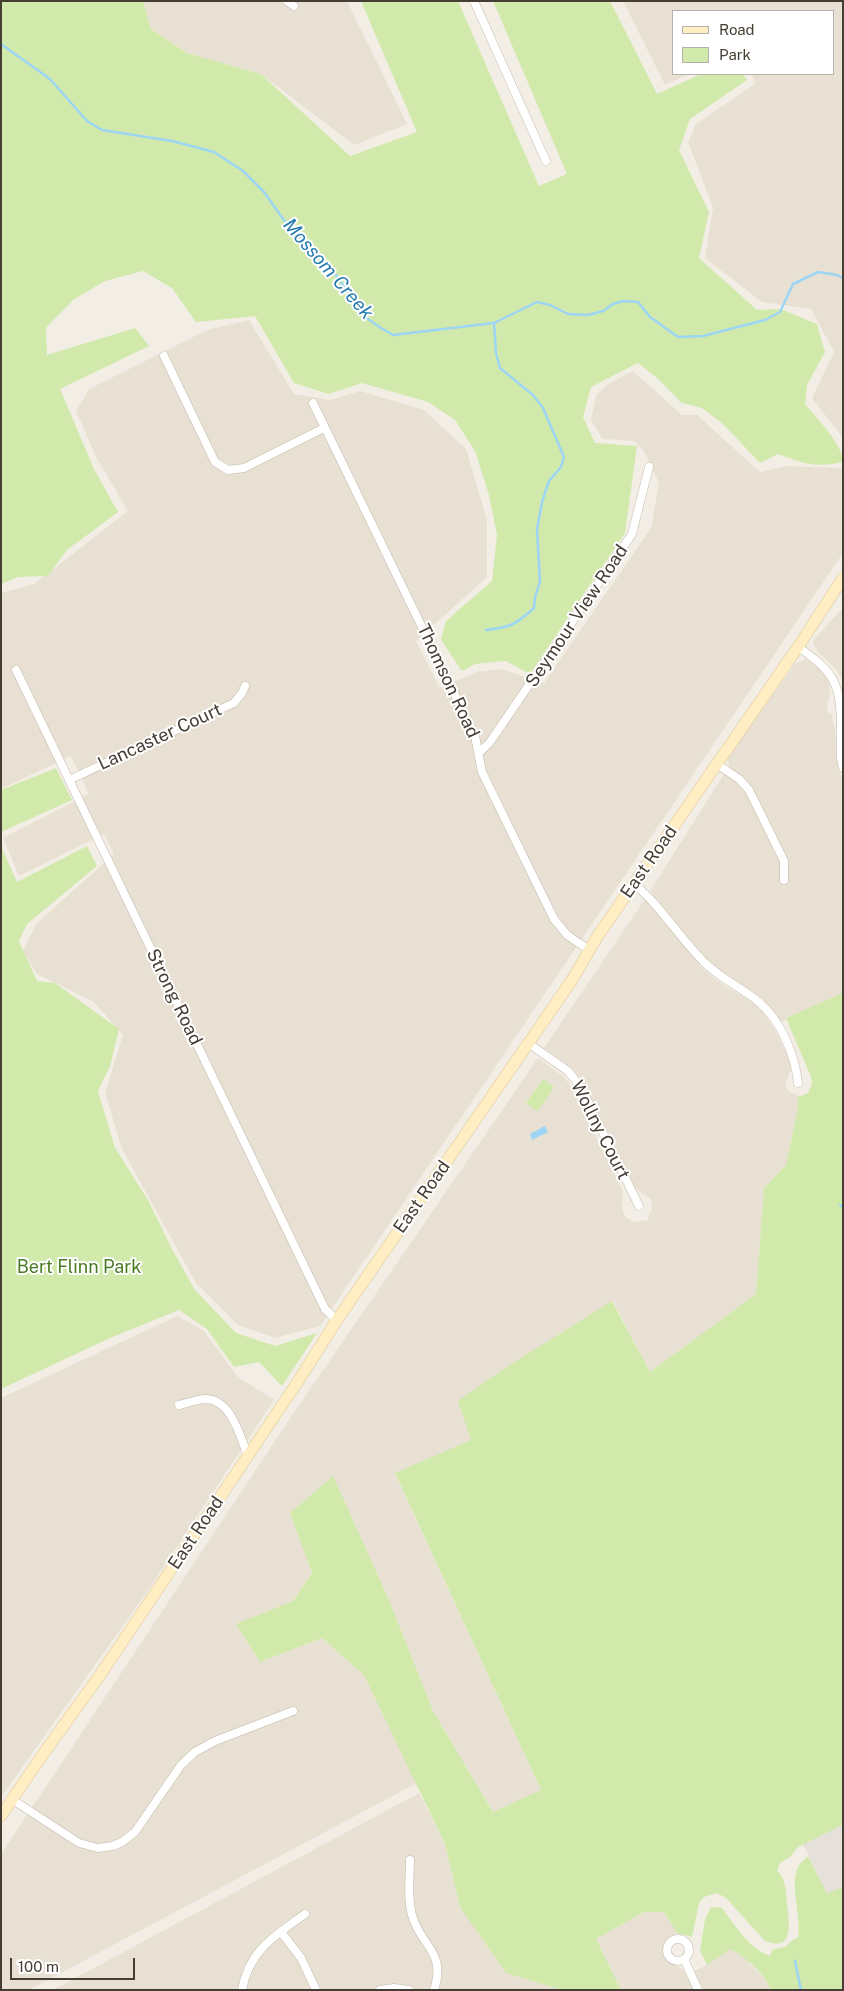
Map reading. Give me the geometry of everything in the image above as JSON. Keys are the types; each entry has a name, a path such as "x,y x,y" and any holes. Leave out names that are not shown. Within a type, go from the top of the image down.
{"main road":[{"name":"East Road","path":"1,1816 100,1675 337,1320 572,980 589,950 798,647 843,578"}],"street":[{"path":"287,1 294,6"},
{"path":"474,1 546,161"},
{"path":"164,356 215,462 228,470 244,468 324,428"},
{"name":"Thomson Road","path":"313,403 476,736 482,772 554,920 567,935 589,950"},
{"name":"Seymour View Road","path":"480,752 490,742 632,534 648,467"},
{"path":"798,647 823,665 833,678 837,688 840,704 840,754 843,768"},
{"name":"Strong Road","path":"16,670 325,1309 337,1320"},
{"name":"Lancaster Court","path":"69,780 234,703 242,694 245,686"},
{"path":"718,764 749,790 784,861 784,880"},
{"path":"634,884 648,895 712,971 760,1004 768,1012 779,1028 796,1065 798,1083"},
{"name":"Wollny Court","path":"528,1042 568,1071 580,1086 639,1206"},
{"path":"179,1405 205,1399 217,1401 227,1409 248,1456"},
{"path":"13,1800 79,1843 98,1848 113,1846 135,1832 181,1765 195,1752 214,1741 293,1711"},
{"path":"410,1860 411,1911 416,1925 437,1962 438,1975 434,1990"},
{"path":"242,1990 248,1968 254,1956 263,1946 305,1914"},
{"path":"281,1932 301,1958 316,1990"},
{"path":"684,1959 698,1990"},
{"path":"380,1990 394,1988 409,1990"}],"shaded area":[{"path":"143,1 347,1 407,124 354,145 261,74 187,53 150,29"},
{"path":"623,1 843,1 843,438 812,398 834,352 811,309 762,302 705,258 713,208 688,142 696,124 756,83 752,75 834,75 834,10 672,10 672,75 687,75 665,85"},
{"path":"249,320 294,394 330,400 360,391 424,410 466,449 487,520 487,577 416,641 440,688 476,672 501,669 544,683 651,528 659,483 644,451 634,441 603,439 591,420 596,396 605,386 633,371 682,415 697,415 760,472 786,466 843,468 843,553 320,1326 275,1338 238,1325 196,1283 122,1149 105,1093 123,1035 94,1002 37,974 23,951 36,924 114,854 104,834 19,876 3,838 89,794 71,756 1,789 1,593 34,584 128,511 96,457 76,411 89,389 207,330"},
{"path":"843,608 843,682 836,669 817,651 813,643 815,638"},
{"path":"805,659 819,667 829,679 830,700 827,701 828,713 831,713 835,729 837,761 843,782 843,993 781,1022 764,1000 717,970 704,958 650,891 729,766 728,758 732,751 795,664"},
{"path":"645,899 703,969 762,1011 776,1032 792,1067 785,1085 789,1092 798,1095 798,1108 786,1165 764,1188 756,1294 650,1372 613,1301 471,1440 395,1474 541,1790 494,1813 433,1711 389,1600 333,1477 290,1513 312,1573 293,1601 237,1624 260,1662 322,1638 364,1675 417,1783 29,1990 1,1990 1,1854 293,1414 538,1058 564,1077 573,1089 623,1192 622,1209 626,1218 635,1222 648,1220 652,1209 651,1199 635,1188 581,1079 571,1067 544,1048"},
{"path":"177,1316 203,1330 238,1377 274,1400 147,1592 1,1797 1,1398"},
{"path":"419,1793 445,1844 460,1907 553,1986 562,1990 53,1990"},
{"path":"843,1825 843,1887 827,1895 803,1844"},
{"path":"644,1912 664,1912 677,1933 664,1945 664,1955 669,1962 683,1969 686,1975 707,1965 730,1949 740,1953 769,1983 771,1990 621,1990 596,1939"}],"green space":[{"path":"1,1 143,1 151,29 187,53 261,74 350,156 417,132 361,1 458,1 539,186 567,174 493,1 610,1 657,94 699,75 744,75 747,80 690,119 679,150 709,212 699,258 757,310 781,309 817,324 825,352 807,385 805,404 834,439 839,447 843,462 817,465 778,454 760,463 723,424 702,408 682,403 657,378 638,363 591,387 583,417 595,443 637,446 625,533 530,674 506,661 475,664 462,671 441,640 446,621 492,581 497,535 489,495 475,451 455,420 428,402 362,383 329,394 294,383 255,316 196,322 172,288 143,271 105,281 73,300 46,328 47,355 135,328 149,346 60,389 94,469 118,512 67,550 48,576 18,577 1,584"},
{"path":"56,768 72,800 1,832 1,790"},
{"name":"Bert Flinn Park","path":"1,846 17,882 87,846 97,866 27,924 19,941 37,981 55,983 119,1029 110,1066 98,1091 115,1148 148,1200 195,1290 236,1333 275,1346 317,1333 282,1386 259,1362 234,1367 207,1329 179,1310 110,1338 1,1389"},
{"path":"843,993 843,1825 798,1847 790,1857 780,1863 777,1871 782,1876 785,1886 789,1919 788,1934 781,1943 775,1944 765,1941 726,1898 717,1893 704,1897 699,1903 692,1937 677,1933 664,1912 644,1912 596,1939 621,1990 562,1990 506,1973 460,1907 445,1844 364,1675 322,1638 260,1662 236,1624 293,1601 312,1573 290,1513 333,1476 389,1600 433,1711 493,1812 541,1790 395,1473 471,1440 458,1401 502,1370 612,1301 650,1372 756,1294 764,1188 786,1165 798,1108 798,1097 808,1093 812,1084 811,1077 786,1018"},
{"path":"543,1079 554,1087 538,1111 526,1103"},
{"path":"808,1856 827,1894 843,1887 843,1990 771,1990 754,1966 730,1949 707,1965 700,1951 705,1919 711,1907 722,1908 755,1948 770,1956 773,1949 785,1947 798,1938 795,1883 799,1866"}],"water":[{"path":"545,1126 548,1132 532,1140 530,1134"}],"waterway":[{"name":"Mossom Creek","path":"1,44 50,79 87,121 102,130 172,141 214,152 243,171 264,192 286,223 333,271 365,317 393,335 494,323 537,302 550,305 568,314 588,315 603,311 613,304 623,301 638,302 650,317 678,337 703,336 765,320 780,312 793,284 818,272 837,275 843,278"},
{"path":"486,630 512,624 534,608 540,582 537,529 542,502 549,481 561,467 564,457 543,408 533,395 500,368 496,353 494,323"},
{"path":"795,1961 801,1990"}]}
